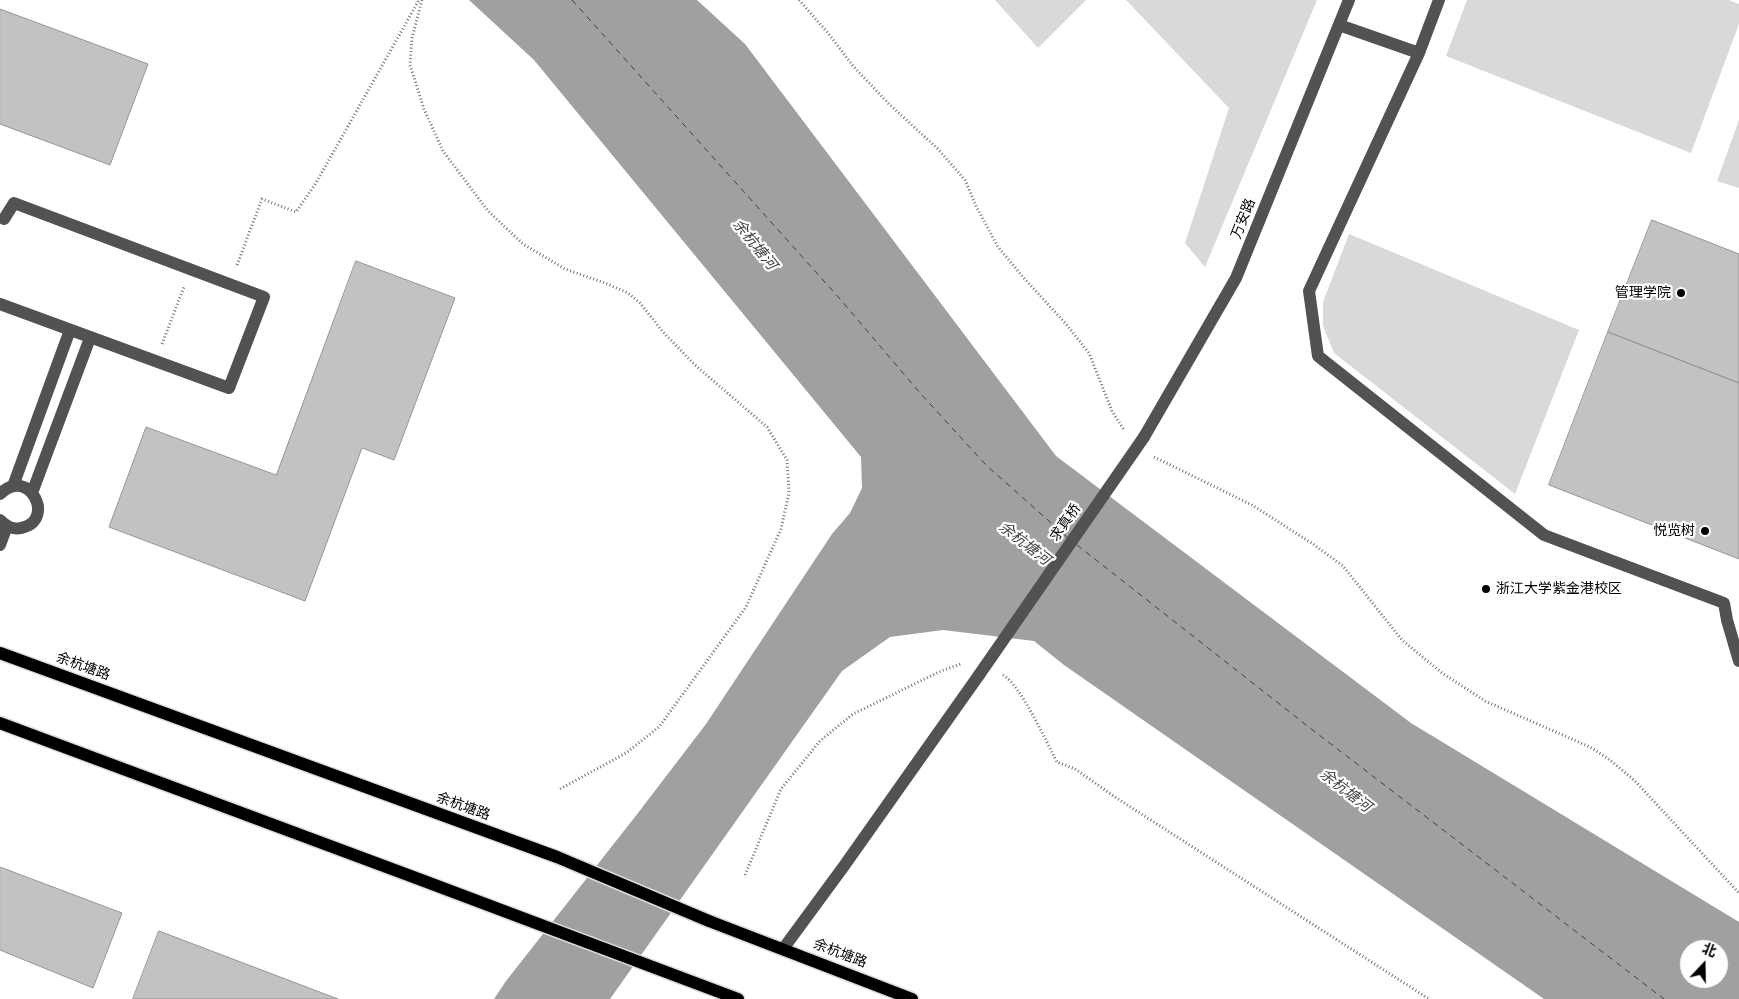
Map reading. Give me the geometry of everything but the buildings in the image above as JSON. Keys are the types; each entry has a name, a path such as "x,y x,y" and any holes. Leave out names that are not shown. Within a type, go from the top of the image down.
{"main road":[{"name":"余杭塘路","path":"0,653 557,857 709,920 912,999"},
{"path":"0,723 513,913 738,999"}],"street":[{"name":"万安路","path":"1144,437 1236,278 1349,0"},
{"path":"1439,0 1419,53 1309,291 1318,356 1544,535 1724,603 1739,660"},
{"path":"1339,26 1419,53"},
{"path":"0,304 229,388 264,296 14,203 1,222"},
{"path":"13,486 70,330"},
{"path":"32,493 90,338"},
{"name":"求真桥","path":"783,949 979,675 1144,437"},
{"path":"0,494 6,488 13,486 27,488 38,505 35,519 24,527 18,529 4,523 0,545"}],"path":[{"path":"236,270 262,199 296,212 316,183 420,0"},
{"path":"420,0 412,38 410,66 424,110 443,151 488,211 523,244 565,269 628,293 640,303 663,332 695,365 766,427 787,460 789,493 780,529 746,607 659,728 626,753 560,790"},
{"path":"799,0 828,32 852,66 889,104 938,149 964,180 998,247 1089,353 1112,411 1127,435"},
{"path":"155,362 191,270"},
{"path":"1147,453 1252,505 1314,544 1343,566 1402,640 1442,673 1484,701 1590,748 1610,760 1634,780 1739,893"},
{"path":"745,875 781,789 820,741 853,714 941,671 964,662"},
{"path":"1002,675 1009,679 1014,686 1057,762 1075,769 1115,797 1429,999"}],"shaded area":[{"path":"995,0 1086,0 1038,48"},
{"path":"1126,0 1317,0 1205,267 1185,243 1229,108"},
{"path":"1467,0 1729,0 1739,4 1739,24 1691,153 1446,56"},
{"path":"1739,120 1739,188 1717,181"},
{"path":"1349,234 1579,330 1515,494 1334,353 1323,326 1323,302"}],"water":[{"name":"余杭塘河","path":"469,0 697,0 745,44 1056,456 1411,723 1739,922 1739,999 1544,999 1064,665 1034,641 943,630 890,637 842,671 610,999 494,999 706,724 832,534 850,513 862,488 861,457 534,60"}],"ferry route":[{"path":"572,0 986,465 1068,538"},
{"path":"1077,545 1310,728 1664,999"}],"place":[{"name":"管理学院","path":"1681,293"},
{"name":"悦览树","path":"1705,531"},
{"name":"浙江大学紫金港校区","path":"1486,589"}]}
